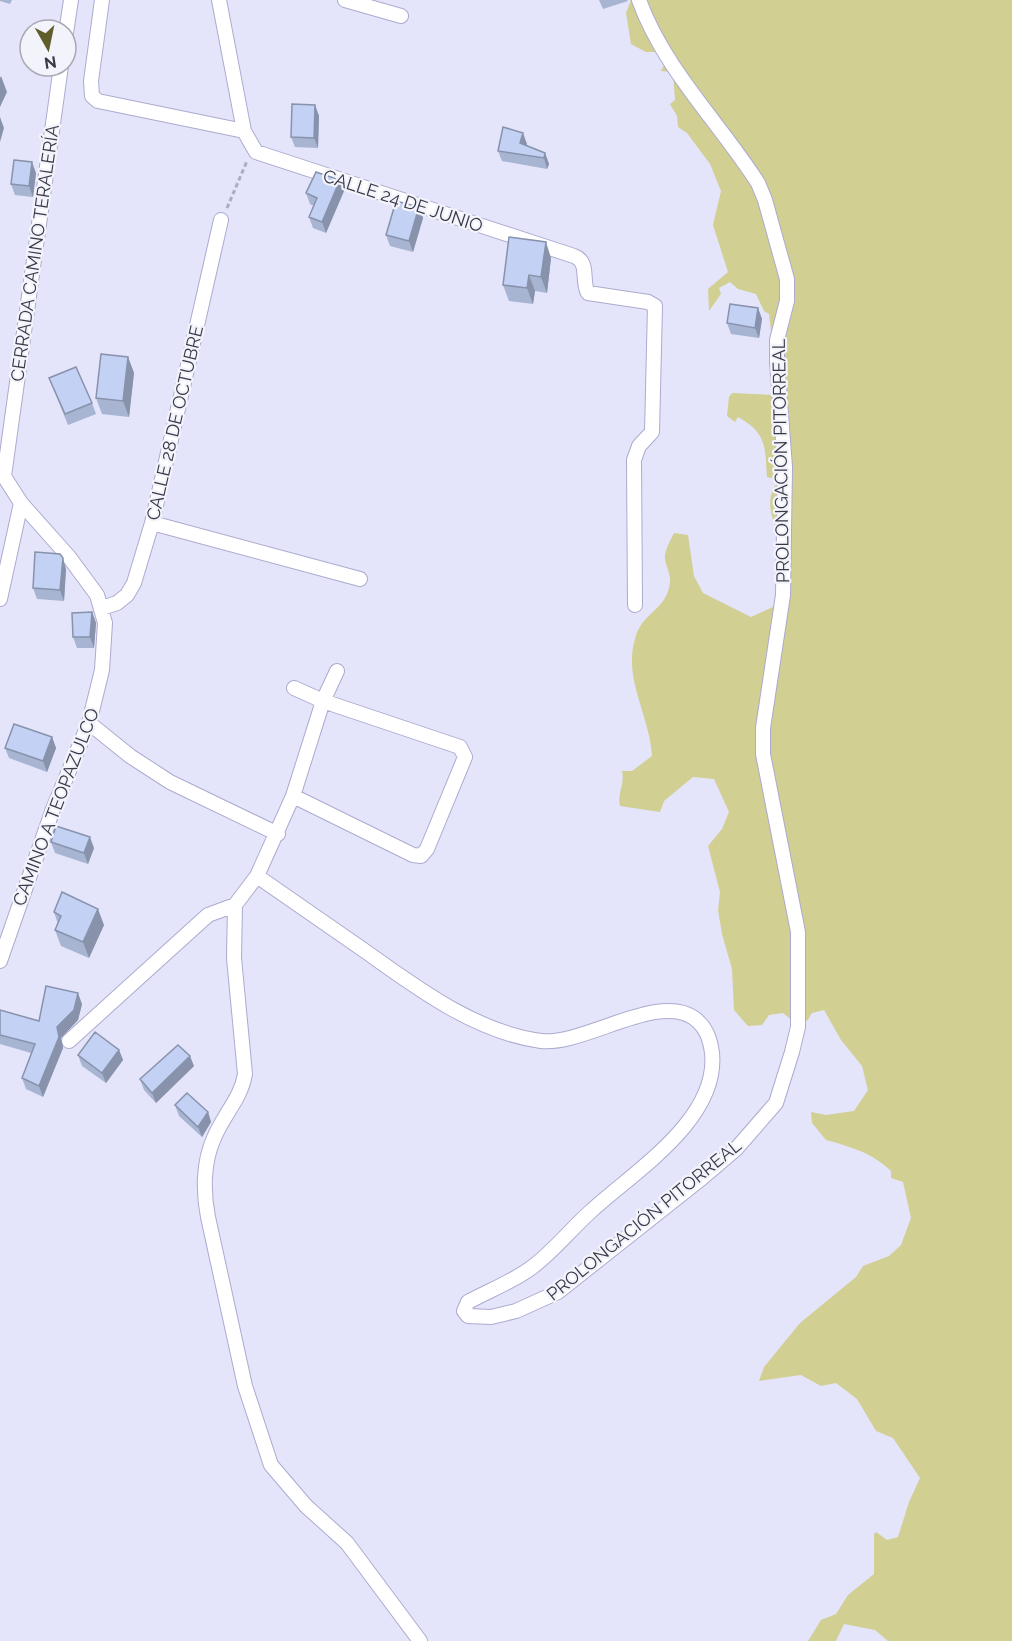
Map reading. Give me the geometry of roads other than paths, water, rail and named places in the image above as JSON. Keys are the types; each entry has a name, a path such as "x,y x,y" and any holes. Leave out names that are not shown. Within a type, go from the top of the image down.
{"street":[{"path":"68,18 71,0"},
{"path":"102,0 91,81 92,96 98,101 243,131 219,0"},
{"path":"345,0 401,16"},
{"name":"PROLONGACIÓN PITORREAL","path":"257,876 420,990 496,1028 541,1041 564,1040 642,1016 676,1012 692,1017 707,1034 713,1062 709,1084 701,1102 676,1135 589,1212 533,1267 468,1302 464,1311 468,1316 491,1317 516,1311 558,1293 736,1149 776,1103 798,1027 800,973 794,903 763,754 763,728 779,630 783,584 785,467 777,340 787,301 787,279 758,183 670,62 639,0"},
{"name":"CERRADA CAMINO TERALERÍA","path":"2,473 59,78"},
{"name":"CALLE 24 DE JUNIO","path":"243,131 252,149 263,156 574,256 579,258 584,266 585,286 588,293 648,302 655,311 652,432 639,446 634,460 635,605"},
{"name":"CALLE 28 DE OCTUBRE","path":"102,608 117,603 130,589 152,523 221,220"},
{"name":"CAMINO A TEOPAZULCO","path":"0,961 53,809 89,723 102,670 105,623 97,595 69,557 21,503 2,473"},
{"path":"0,599 21,503"},
{"path":"152,523 360,579"},
{"path":"69,1041 208,915 235,904 257,876 297,798 323,701 337,671"},
{"path":"294,688 323,701 460,747 464,752 464,762 427,849 421,856 413,855 297,798"},
{"path":"89,723 130,756 170,782 278,834"},
{"path":"235,904 234,958 245,1074 242,1088 214,1138 207,1159 205,1199 245,1386 271,1465 306,1506 347,1543 420,1641"}]}
